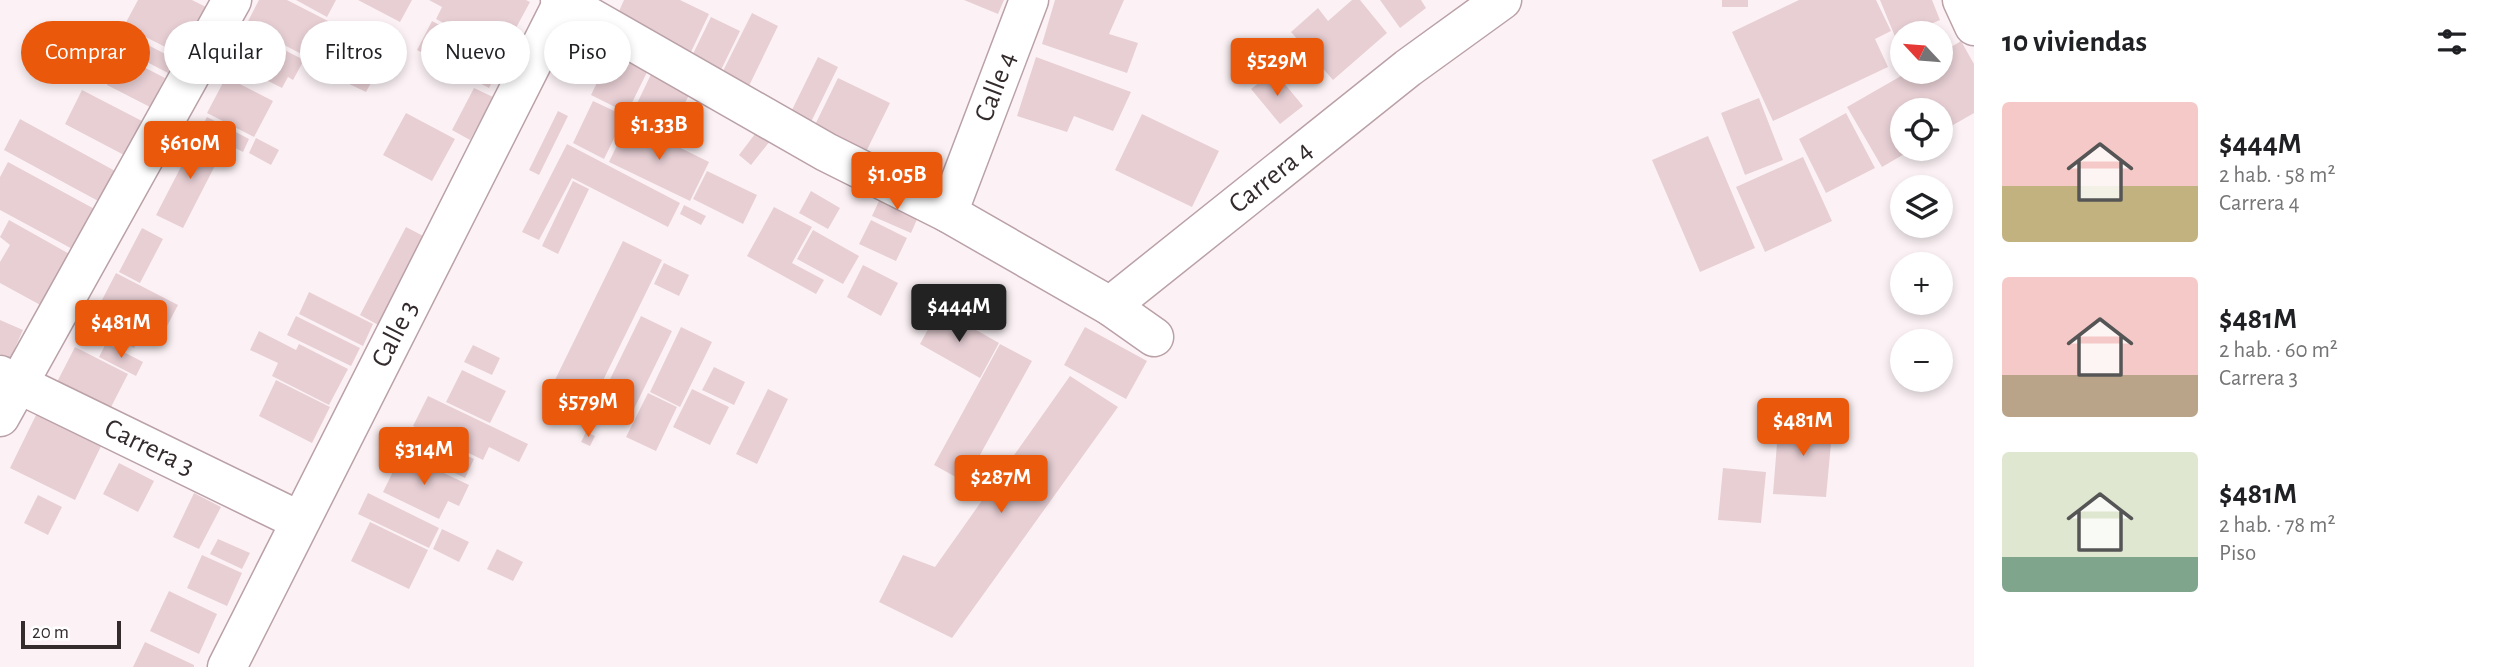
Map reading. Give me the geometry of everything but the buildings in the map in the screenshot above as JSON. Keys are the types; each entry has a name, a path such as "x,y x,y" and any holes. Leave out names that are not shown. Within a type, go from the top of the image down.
{"street":[{"path":"0,418 9,380 232,0"},
{"name":"Calle 4","path":"948,212 1029,0"},
{"name":"Carrera 4","path":"1110,306 1408,68 1502,0"},
{"path":"1962,0 1974,26"},
{"path":"562,1 826,152 948,212 1110,306 1154,337"},
{"name":"Calle 3","path":"227,667 562,1"},
{"name":"Carrera 3","path":"9,380 300,521"}]}
